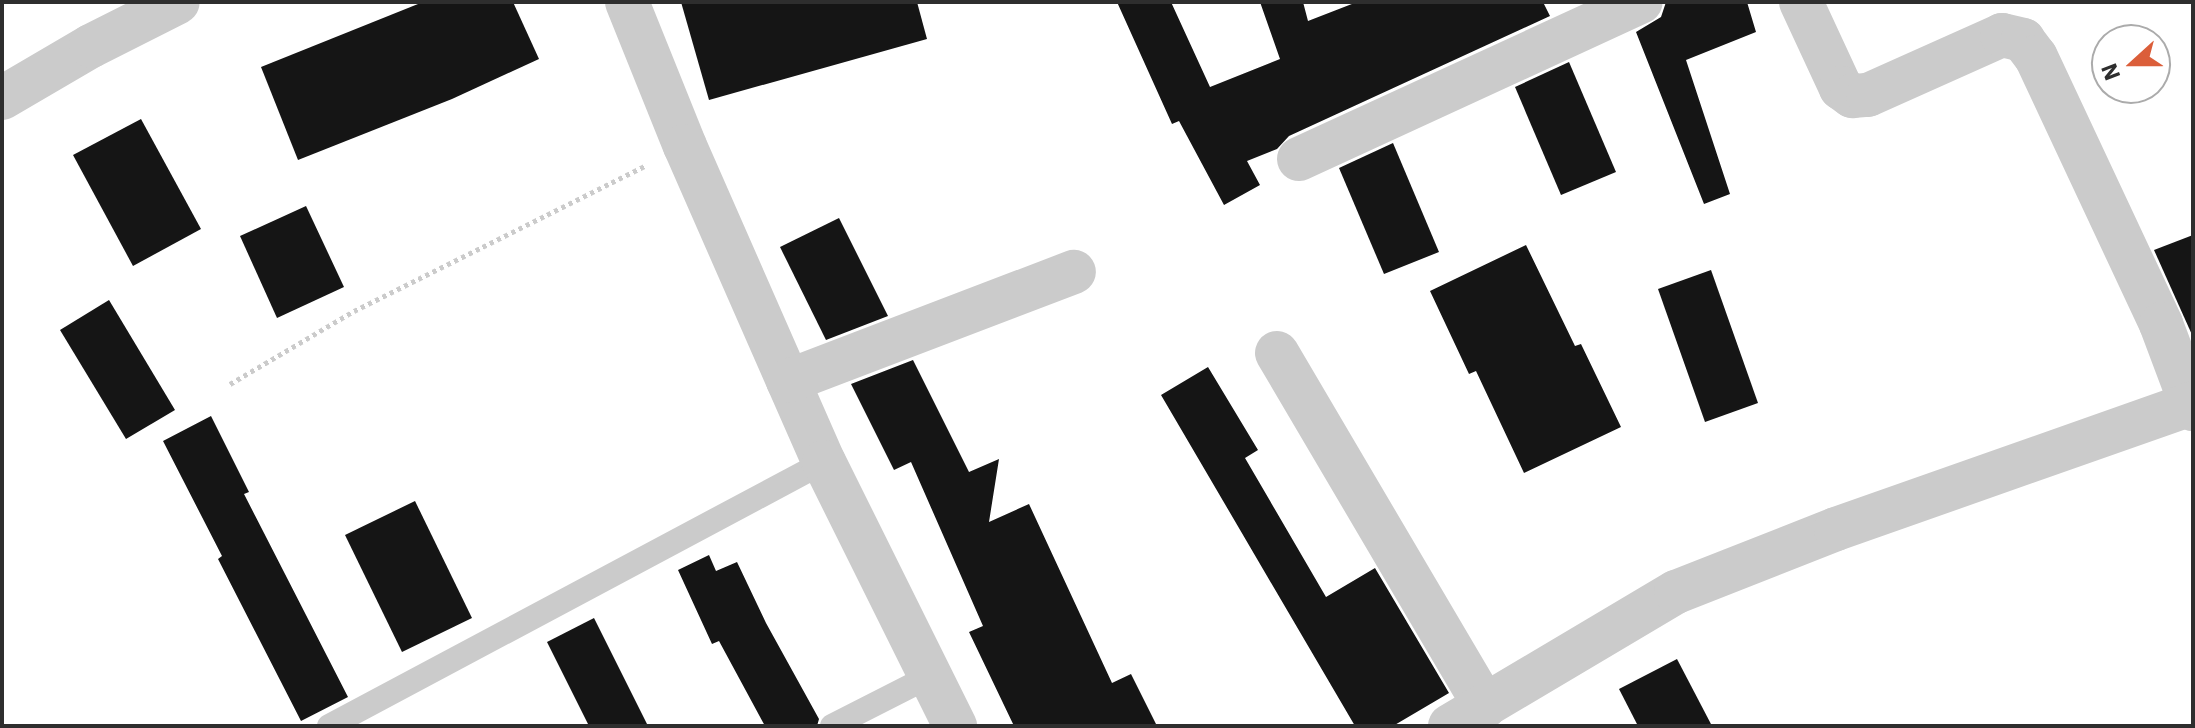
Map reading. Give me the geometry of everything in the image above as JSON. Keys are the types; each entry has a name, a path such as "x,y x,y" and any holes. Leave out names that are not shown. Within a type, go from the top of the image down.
{"street":[{"path":"2,98 91,46 178,2"},
{"path":"627,2 685,146 824,462 928,677 955,726"},
{"path":"1299,159 1641,2"},
{"path":"1277,353 1467,716 1676,592 1836,529 2192,405 2161,324 2036,57 2023,40 2002,35 1868,95 1852,96 1841,88 1801,2"},
{"path":"788,381 1074,272"}],"lane":[{"path":"329,726 824,462"},
{"path":"832,726 928,677"}],"path":[{"path":"230,384 354,311 685,146"}],"building":[{"path":"423,2 513,2 539,59 452,99 298,160 261,67"},
{"path":"681,2 917,2 927,39 709,100"},
{"path":"1117,2 1171,2 1210,87 1280,59 1260,2 1303,2 1308,21 1357,2 1543,2 1550,16 1289,136 1277,149 1247,161 1260,185 1224,205 1179,121 1172,124"},
{"path":"1666,2 1747,2 1756,32 1686,60 1730,194 1704,204 1636,32 1661,17"},
{"path":"1569,62 1616,172 1561,195 1515,87"},
{"path":"141,119 201,229 133,266 73,155"},
{"path":"1393,143 1439,252 1384,274 1339,168"},
{"path":"306,206 344,287 277,318 240,236"},
{"path":"839,218 888,316 826,340 780,247"},
{"path":"2193,235 2193,337 2154,250"},
{"path":"1526,245 1575,346 1581,344 1621,427 1524,473 1476,371 1469,374 1430,291"},
{"path":"1711,270 1758,403 1705,422 1658,289"},
{"path":"109,300 175,410 126,439 60,330"},
{"path":"913,360 969,472 999,459 989,522 1029,504 1112,683 1131,674 1157,726 1014,726 969,632 983,626 911,462 894,470 851,384"},
{"path":"1208,367 1258,450 1245,458 1326,597 1375,568 1449,693 1393,726 1355,726 1161,395"},
{"path":"211,416 249,492 244,494 348,697 301,721 218,559 222,556 163,441"},
{"path":"415,501 472,618 402,652 345,535"},
{"path":"709,555 716,571 737,562 766,623 819,719 817,726 765,726 719,641 712,644 678,570"},
{"path":"594,618 648,726 589,726 547,642"},
{"path":"1677,659 1712,726 1638,726 1619,689"}]}
